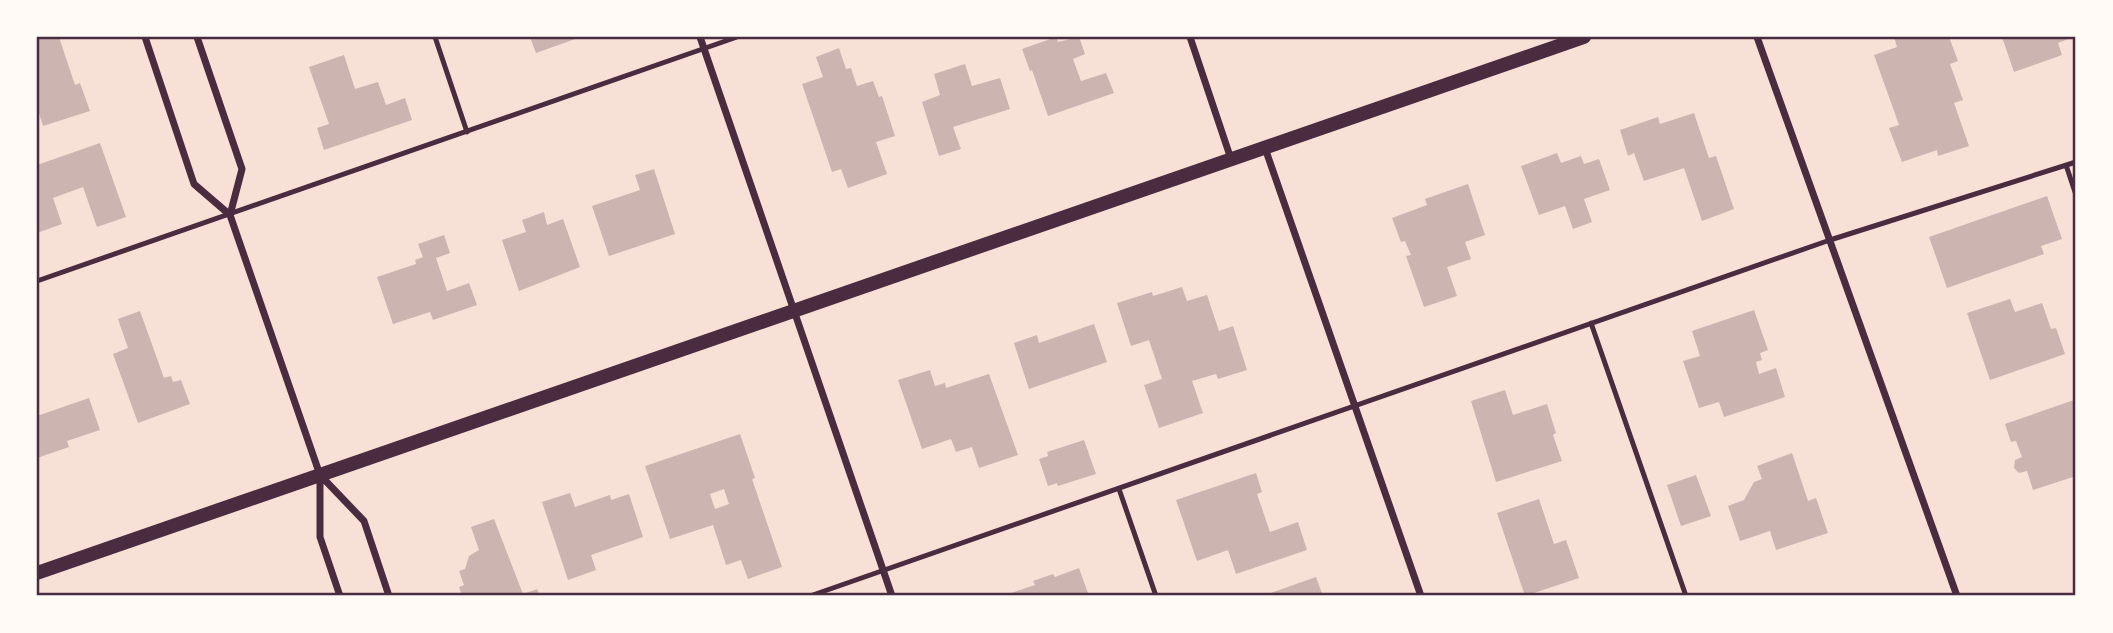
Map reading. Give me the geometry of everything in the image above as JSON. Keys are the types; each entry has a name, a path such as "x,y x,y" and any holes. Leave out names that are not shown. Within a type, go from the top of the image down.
{"main road":[{"path":"37,573 1584,37"}],"street":[{"path":"145,37 194,184 230,215 320,475 320,537 340,596"},
{"path":"197,37 242,169 230,215"},
{"path":"699,37 892,596"},
{"path":"1190,37 1231,160"},
{"path":"1758,37 1957,596"},
{"path":"1265,148 1421,596"},
{"path":"320,475 364,521 389,596"}],"lane":[{"path":"435,37 467,132"},
{"path":"37,281 737,37"},
{"path":"810,596 1830,240 2076,162"},
{"path":"2066,165 2076,195"},
{"path":"1591,323 1686,596"},
{"path":"1119,489 1156,596"}],"building":[{"path":"37,37 59,37 75,85 80,83 90,111 43,126 37,107"},
{"path":"530,37 581,37 536,53"},
{"path":"1056,37 1058,42 1079,37 1085,54 1073,59 1081,81 1106,73 1114,93 1048,116 1022,49"},
{"path":"1894,37 1949,37 1958,61 1950,64 1963,100 1954,103 1969,146 1938,156 1937,150 1902,162 1889,128 1899,125 1874,55 1897,47"},
{"path":"2002,37 2073,37 2058,43 2062,55 2014,72"},
{"path":"839,48 846,69 851,68 857,86 873,81 879,97 882,96 895,136 876,142 887,174 848,188 841,169 832,172 802,84 823,77 816,57"},
{"path":"344,55 355,89 378,82 386,105 405,98 412,120 324,150 317,128 329,124 309,67"},
{"path":"965,64 972,86 1000,78 1010,109 953,127 961,149 939,156 922,102 940,95 934,74"},
{"path":"1694,113 1709,158 1716,156 1734,209 1702,221 1684,168 1644,181 1634,153 1628,156 1620,130 1658,117 1660,124"},
{"path":"100,143 126,217 97,227 83,187 53,198 62,224 37,233 37,165"},
{"path":"1557,153 1561,163 1581,156 1584,164 1599,159 1610,190 1584,199 1592,222 1573,229 1565,206 1539,215 1521,166"},
{"path":"654,169 675,234 609,256 592,206 640,190 635,175"},
{"path":"1468,184 1485,235 1465,242 1471,259 1447,267 1457,296 1424,307 1406,256 1411,255 1405,241 1401,242 1392,218 1427,205 1425,199"},
{"path":"2047,196 2062,239 2041,246 2044,254 1947,288 1929,237"},
{"path":"544,212 547,225 563,219 580,267 519,291 502,240 526,232 522,220"},
{"path":"444,235 450,253 436,258 447,291 469,283 477,305 433,320 430,312 393,324 377,277 416,264 415,260 423,257 418,244"},
{"path":"1182,287 1187,301 1207,295 1219,331 1233,326 1247,370 1218,379 1216,374 1192,381 1203,413 1159,428 1144,385 1162,379 1149,340 1131,346 1117,303 1152,292 1153,296"},
{"path":"2010,299 2015,312 2042,303 2051,329 2056,328 2065,354 1990,380 1967,313"},
{"path":"1754,310 1768,350 1760,353 1762,360 1756,362 1759,374 1776,368 1785,397 1724,417 1719,402 1699,408 1683,361 1700,356 1692,331"},
{"path":"140,311 164,378 171,376 173,382 181,380 190,404 138,423 113,354 128,348 118,319"},
{"path":"1094,324 1107,362 1029,389 1014,343 1037,335 1039,343"},
{"path":"930,370 935,386 945,383 946,388 989,374 1018,455 979,468 972,447 956,452 951,439 922,449 898,380"},
{"path":"1505,390 1513,415 1547,404 1562,461 1496,482 1471,401"},
{"path":"89,398 100,430 67,441 69,447 37,458 37,416"},
{"path":"2074,400 2076,455 2073,456 2076,476 2033,490 2027,471 2019,473 2014,468 2015,460 2022,457 2016,441 2011,442 2005,424"},
{"path":"740,434 755,478 752,479 782,567 748,579 741,560 726,565 713,525 670,539 645,466","holes":["724,489 729,504 715,509 710,494"]},
{"path":"1084,440 1096,474 1058,486 1057,483 1048,486 1039,459 1048,456 1047,452"},
{"path":"1792,453 1808,501 1816,498 1828,533 1776,550 1770,531 1740,541 1728,506 1744,500 1754,482 1762,479 1757,466"},
{"path":"1256,473 1262,492 1257,494 1270,532 1298,522 1307,550 1236,574 1228,550 1197,561 1176,500"},
{"path":"1696,475 1711,516 1681,526 1667,485"},
{"path":"570,493 575,507 610,495 611,500 629,494 643,537 591,555 596,570 568,580 542,502"},
{"path":"1539,499 1554,544 1566,540 1579,578 1525,596 1497,513"},
{"path":"494,519 523,594 537,589 540,596 462,596 459,587 464,585 459,571 465,569 469,556 479,550 471,527"},
{"path":"1079,568 1089,596 1002,596 1035,585 1033,581 1053,574 1055,577"},
{"path":"1316,577 1323,596 1262,596"}]}
